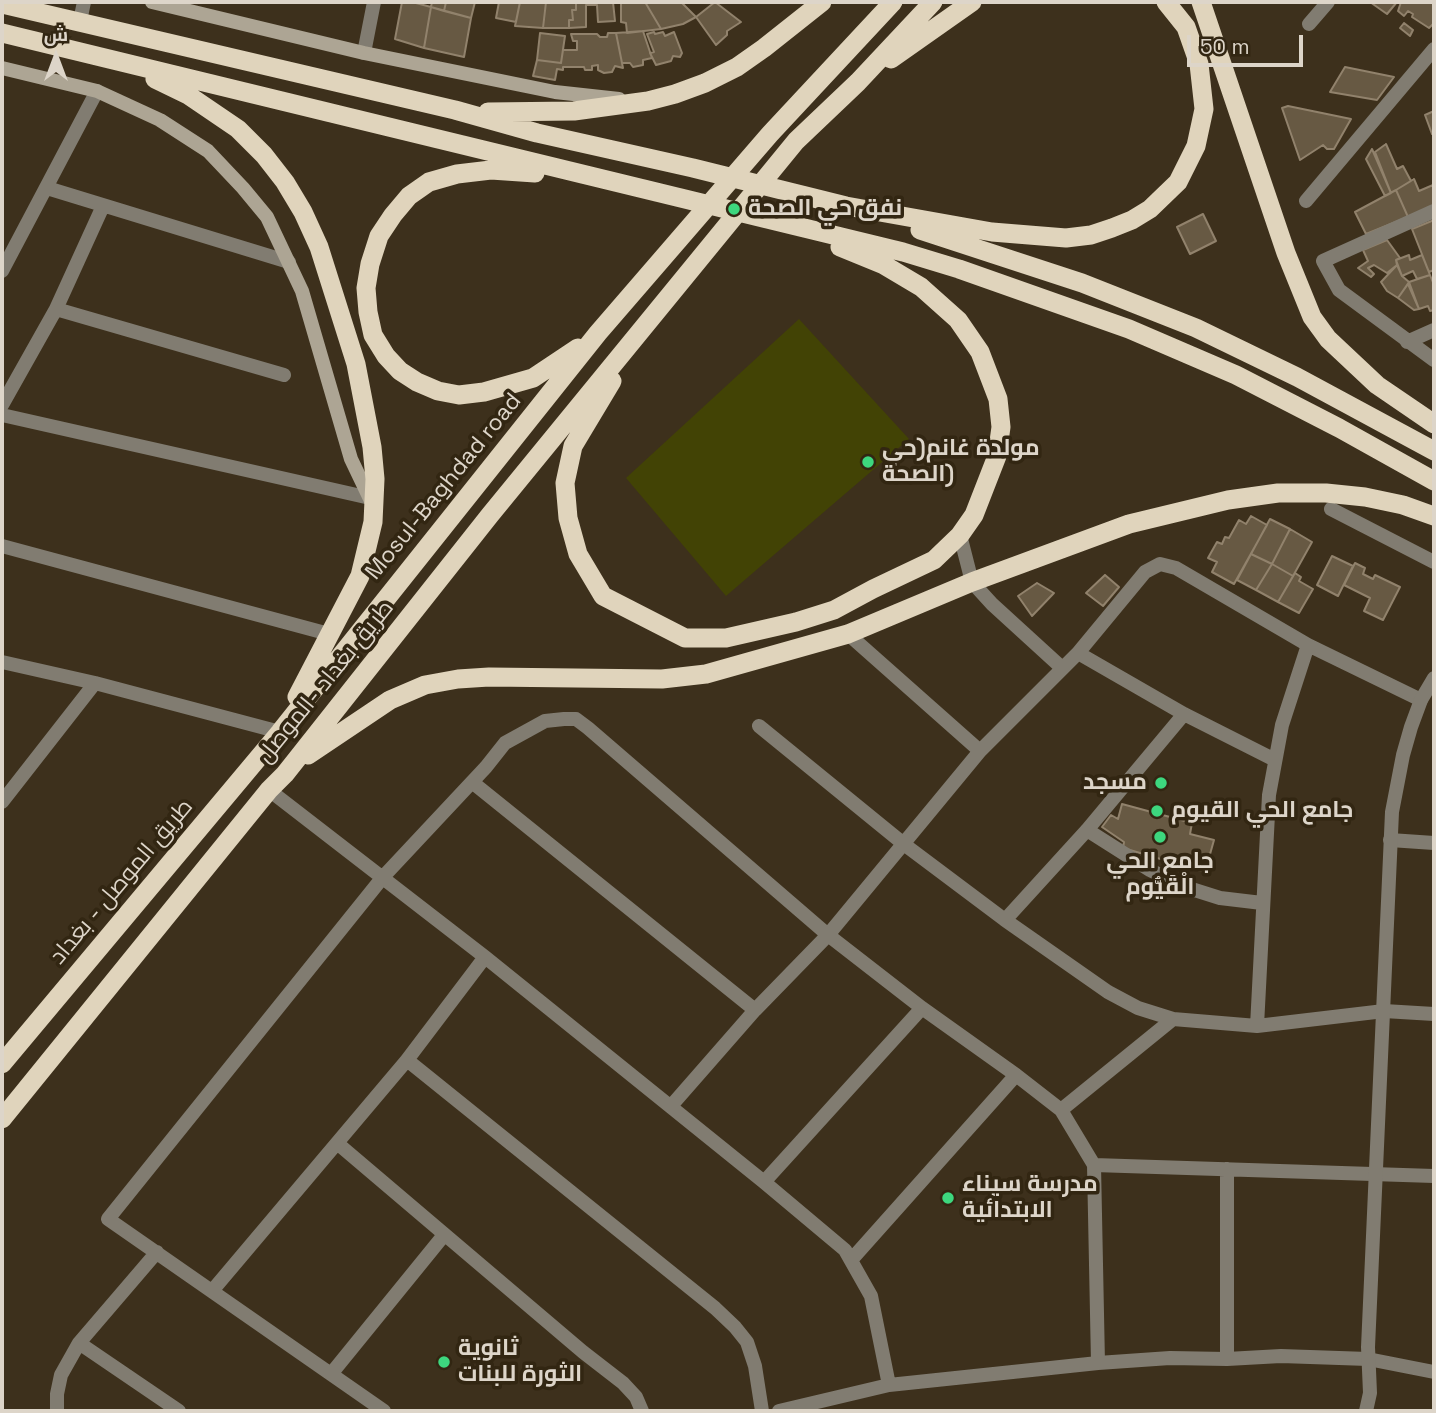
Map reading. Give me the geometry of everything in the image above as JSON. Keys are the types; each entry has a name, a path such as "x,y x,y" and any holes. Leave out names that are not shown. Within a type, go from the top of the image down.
{"highway":[{"path":"455,110 574,111 648,101 705,83 737,67 822,2"},
{"name":"Mosul-Baghdad road","path":"280,732 598,333 771,134 893,2"},
{"path":"858,82 933,2"},
{"path":"858,82 972,2"},
{"path":"2,4 82,11 536,133 846,206 992,232 1066,238 1091,235 1141,215 1166,196 1188,164 1201,128 1203,86 1195,46 1186,27 1166,2"},
{"path":"1201,2 1286,253 1312,317 1328,339 1377,385 1434,424"},
{"path":"2,33 903,252 959,269 1129,330 1246,380 1434,481"},
{"path":"106,59 178,90 215,112 264,155 303,212 331,279 356,364 372,447 372,505 360,576 280,732"},
{"name":"طريق بغداد -الموصل","path":"2,1119 269,790 285,774 490,515 796,141 858,82"},
{"path":"598,333 533,378 484,392 459,395 438,391 416,382 400,371 386,356 373,335 366,288 379,236 409,196 429,182 457,174 491,170 608,181"},
{"path":"846,206 1082,283 1196,328 1287,372 1434,451"},
{"path":"646,324 573,446 565,483 568,518 578,554 603,596 685,638 726,638 834,610 934,560 960,535 974,515 997,456 1001,427 998,399 979,352 958,320 921,287 884,265 777,222"},
{"path":"285,774 311,753 390,700 425,685 489,677 648,680 706,674 848,634 972,582 1129,524 1228,499 1278,493 1326,493 1378,500 1434,516"},
{"name":"طريق الموصل - بغداد","path":"2,1064 280,732"}],"main road":[{"path":"152,2 364,53 555,92 648,101"},
{"path":"2,68 97,91 160,120 208,151 267,217 302,290 351,459 372,505"}],"street":[{"path":"364,53 374,2"},
{"path":"1309,24 1328,2"},
{"path":"1306,201 1434,49"},
{"path":"2,271 97,91"},
{"path":"47,188 289,262"},
{"path":"2,405 56,309 103,206"},
{"path":"1434,211 1323,261 1339,290 1434,360"},
{"path":"56,309 284,375"},
{"path":"1407,342 1434,330"},
{"path":"2,415 372,505"},
{"path":"1331,509 1434,562"},
{"path":"960,535 972,582 1061,667"},
{"path":"2,546 329,634"},
{"path":"671,1106 755,1010 828,935 980,751 1061,667 1078,653 1145,572 1160,564 1176,568 1308,645 1421,700"},
{"path":"848,634 980,751"},
{"path":"1256,1027 1269,795 1290,696 1308,645"},
{"path":"1078,653 1184,714 1275,760"},
{"path":"2,662 95,683 280,732"},
{"path":"1366,1411 1370,1393 1368,1359 1390,840 1399,774 1421,700 1434,678"},
{"path":"2,802 95,683"},
{"path":"1005,920 1087,830 1184,714"},
{"path":"384,1411 108,1219 383,877 505,743 545,721 576,719 828,935 1061,1110 1094,1165 1098,1363"},
{"path":"759,726 905,845 1005,920 1108,992 1138,1008 1172,1019 1256,1027 1384,1011 1434,1014"},
{"path":"472,782 755,1010"},
{"path":"269,790 485,957 845,1250 870,1296 889,1385"},
{"path":"1087,830 1150,870 1182,886 1220,898 1262,903"},
{"path":"1390,840 1434,843"},
{"path":"212,1291 407,1060 485,957"},
{"path":"764,1182 922,1008"},
{"path":"1061,1110 1172,1019"},
{"path":"407,1060 736,1327 747,1342 755,1366 762,1411"},
{"path":"852,1259 1016,1075"},
{"path":"337,1143 623,1383 636,1397 642,1411"},
{"path":"1094,1165 1434,1176"},
{"path":"1227,1170 1227,1359"},
{"path":"331,1374 444,1235"},
{"path":"57,1411 61,1375 79,1343 157,1252"},
{"path":"79,1343 179,1411"},
{"path":"779,1411 889,1385 1170,1358 1281,1356 1368,1359 1434,1371"}],"shaded area":[{"path":"799,319 909,439 726,596 626,478"}],"building":[{"path":"402,2 431,7 424,48 395,39"},
{"path":"432,2 446,2 444,11 431,7"},
{"path":"446,2 475,2 471,18 444,11"},
{"path":"499,2 520,2 516,22 496,18"},
{"path":"520,2 546,2 543,28 515,26"},
{"path":"546,2 576,2 569,28 543,28"},
{"path":"576,2 613,2 615,21 598,22 597,5 586,5 586,27 569,28"},
{"path":"621,2 645,2 661,29 627,33 626,23 621,22"},
{"path":"645,2 681,2 696,17 683,24 661,29"},
{"path":"715,2 741,22 727,31 727,35 716,45 696,17"},
{"path":"1370,2 1397,2 1387,14"},
{"path":"1401,2 1434,4 1434,23 1429,28 1412,17 1413,14 1408,11 1404,16 1398,11"},
{"path":"431,7 471,18 464,57 424,48"},
{"path":"1404,23 1413,30 1410,36 1400,28"},
{"path":"643,31 652,58 643,60 643,65 633,67 630,63 622,63 616,33"},
{"path":"663,32 665,36 674,32 682,53 680,57 673,56 671,61 656,65 650,53 654,52 647,34"},
{"path":"540,33 565,36 561,63 537,60"},
{"path":"608,33 616,33 623,68 615,66 612,72 604,73 598,70 598,65 592,66 592,70 585,70 584,67 563,67 563,70 557,69 555,80 533,76 537,60 561,63 563,50 577,50 577,41 573,41 571,34 597,34 607,37"},
{"path":"1345,67 1394,77 1377,100 1330,92"},
{"path":"1288,106 1351,119 1334,149 1327,149 1323,145 1300,160 1282,108"},
{"path":"1434,111 1434,133 1432,134 1425,115"},
{"path":"1386,144 1397,169 1403,166 1411,181 1391,193 1375,152"},
{"path":"1372,149 1391,193 1385,196 1366,159"},
{"path":"1414,179 1419,191 1433,185 1434,205 1408,217 1396,190"},
{"path":"1396,190 1408,217 1366,234 1355,212"},
{"path":"1203,214 1216,241 1190,254 1177,227"},
{"path":"1434,220 1434,270 1429,272 1412,229"},
{"path":"1387,240 1400,258 1396,260 1397,265 1387,273 1374,265 1368,268 1374,274 1371,277 1358,268 1368,261 1363,250"},
{"path":"1409,255 1410,260 1422,255 1430,275 1417,279 1413,271 1402,276 1396,260"},
{"path":"1397,265 1402,276 1409,282 1398,298 1387,291 1381,282"},
{"path":"1430,275 1434,285 1434,310 1430,311 1428,306 1419,309 1409,282"},
{"path":"1408,284 1419,309 1414,310 1398,298"},
{"path":"1251,516 1267,525 1234,584 1212,572 1217,562 1208,558 1217,542 1222,544 1225,537 1229,538 1239,520 1246,524"},
{"path":"1270,519 1290,529 1272,564 1251,554"},
{"path":"1290,529 1312,542 1293,576 1272,564"},
{"path":"1251,554 1272,564 1256,590 1237,580"},
{"path":"1332,556 1353,566 1338,596 1317,585"},
{"path":"1355,563 1365,568 1363,574 1373,579 1375,575 1400,587 1383,620 1364,611 1370,598 1344,585"},
{"path":"1272,564 1293,576 1278,602 1256,590"},
{"path":"1295,573 1301,577 1299,581 1313,589 1299,613 1278,602"},
{"path":"1105,575 1119,587 1103,606 1086,593"},
{"path":"1037,583 1054,593 1032,616 1018,596"},
{"path":"1122,804 1192,823 1190,834 1214,840 1205,872 1123,848 1124,842 1102,827 1111,815 1118,819"}],"place":[{"name":"نفق حي الصحة","path":"734,209"},
{"name":"مولدة غانم(حي الصحة)","path":"868,462"},
{"name":"مسجد","path":"1161,783"},
{"name":"جامع الحي القيوم","path":"1157,811"},
{"name":"جامع الحي الْقَيُّوم","path":"1160,837"},
{"name":"مدرسة سيناء الابتدائية","path":"948,1198"},
{"name":"ثانوية الثورة للبنات","path":"444,1362"}]}
